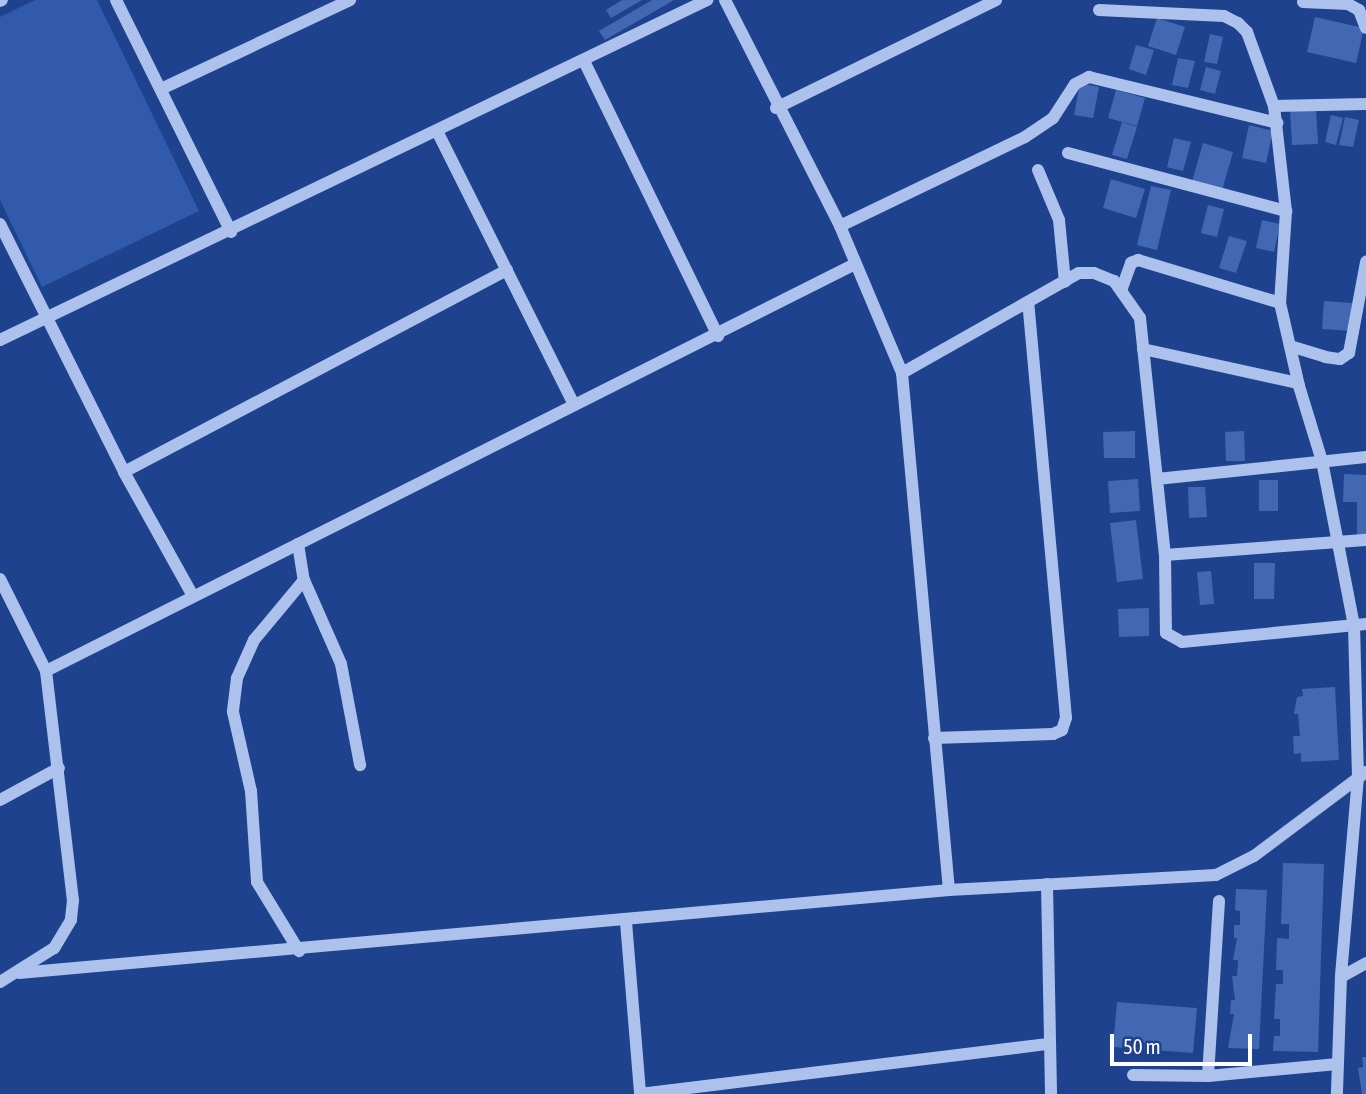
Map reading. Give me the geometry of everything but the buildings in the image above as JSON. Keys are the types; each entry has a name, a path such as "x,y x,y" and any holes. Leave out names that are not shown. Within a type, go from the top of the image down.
{"street":[{"path":"116,0 232,232"},
{"path":"161,89 350,0"},
{"path":"0,340 438,133 707,0"},
{"path":"725,0 776,108 840,226 902,373 949,890"},
{"path":"776,108 996,0"},
{"path":"1303,2 1348,4 1359,10 1366,27"},
{"path":"1099,10 1224,16 1238,23 1247,32 1274,106 1286,211 1280,303 1298,383 1322,461 1360,624 1362,774 1341,977 1338,1094"},
{"path":"584,61 718,335"},
{"path":"840,226 1025,137 1053,118 1075,84 1089,77 1277,123"},
{"path":"1274,106 1366,104"},
{"path":"438,133 574,405"},
{"path":"1068,153 1286,211"},
{"path":"1038,170 1059,220 1065,282"},
{"path":"0,224 44,317 124,472 193,596"},
{"path":"1122,288 1131,263 1138,260 1280,303"},
{"path":"1290,346 1340,359 1349,353 1366,262"},
{"path":"46,671 855,264"},
{"path":"124,472 507,270"},
{"path":"902,373 1079,274 1094,273 1122,288 1140,318 1165,555 1164,625 1173,640 1360,624"},
{"path":"934,738 1053,734 1062,730 1066,718 1028,303"},
{"path":"1143,349 1298,383"},
{"path":"1157,479 1366,457"},
{"path":"1165,555 1366,540"},
{"path":"299,544 304,580 341,664 360,765"},
{"path":"0,579 46,671 59,768 71,920 54,948 19,973 0,982"},
{"path":"299,951 257,882 251,791 233,712 237,678 254,640 304,580"},
{"path":"0,800 59,768"},
{"path":"19,973 626,922 949,890 1226,872 1362,774"},
{"path":"1047,884 1051,1094"},
{"path":"1209,1076 1219,901"},
{"path":"626,922 640,1094 719,1090 1048,1044"},
{"path":"1341,977 1366,963"},
{"path":"1133,1075 1209,1076 1337,1064"}],"shaded area":[{"path":"35,0 97,0 199,211 42,287 0,200 0,17"}]}
